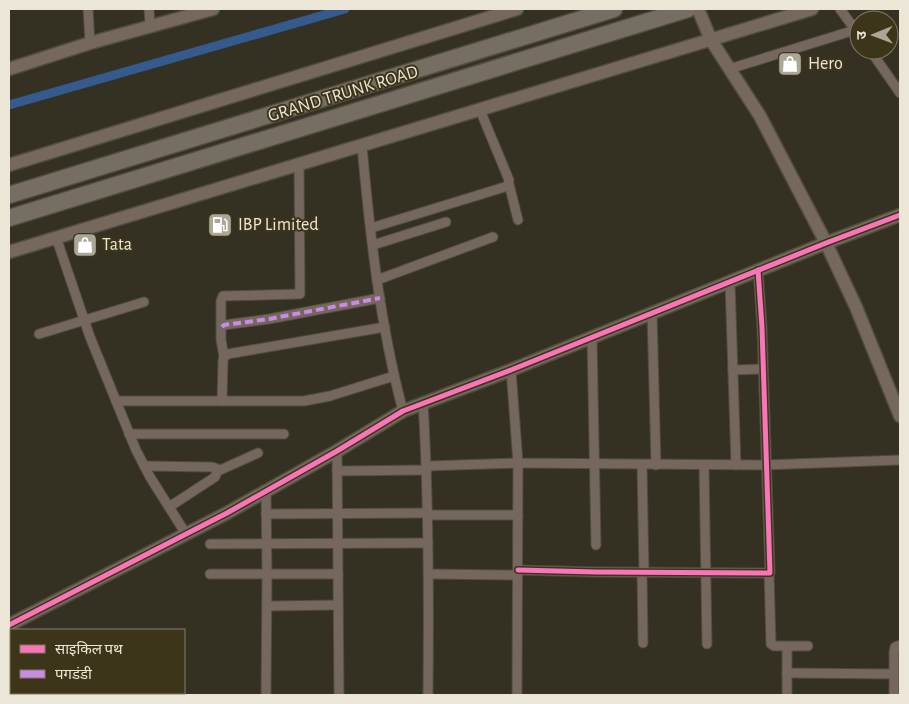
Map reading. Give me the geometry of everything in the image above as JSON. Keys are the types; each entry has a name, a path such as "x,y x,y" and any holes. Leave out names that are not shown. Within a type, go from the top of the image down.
{"highway":[{"name":"GRAND TRUNK ROAD","path":"9,195 614,9"},
{"name":"GRAND TRUNK ROAD","path":"9,218 681,11"}],"main road":[{"path":"9,70 90,43 213,9"},
{"path":"9,165 517,9"},
{"path":"698,9 711,40 760,116 826,243 896,395 900,416"},
{"path":"9,252 812,9"},
{"path":"16,625 266,491 403,411 592,338 826,243 900,216"}],"street":[{"path":"88,9 90,43"},
{"path":"149,9 150,26"},
{"path":"840,9 849,22"},
{"path":"729,69 849,35"},
{"path":"877,60 900,92"},
{"path":"480,110 509,180 518,220"},
{"path":"362,146 377,280 394,376 403,411"},
{"path":"222,401 224,357 221,340 220,301 223,296 300,294 299,165"},
{"path":"371,228 506,187 509,184"},
{"path":"373,245 446,222"},
{"path":"56,237 84,320 129,434 144,466 186,534"},
{"path":"377,280 493,237"},
{"path":"758,270 767,464 771,644 774,646 808,646"},
{"path":"730,282 736,464"},
{"path":"222,327 224,325 269,319 380,298"},
{"path":"39,334 144,302"},
{"path":"652,313 656,464"},
{"path":"224,357 232,352 385,327"},
{"path":"592,338 596,545"},
{"path":"733,370 763,369"},
{"path":"511,370 518,463 517,695"},
{"path":"116,402 304,401 330,396 394,376"},
{"path":"423,402 428,514 428,695"},
{"path":"129,434 284,434"},
{"path":"337,451 339,695"},
{"path":"169,507 215,477 218,471 258,453"},
{"path":"337,471 518,463 704,465 900,460"},
{"path":"642,465 643,643"},
{"path":"704,465 707,644"},
{"path":"144,466 212,466 218,471"},
{"path":"266,491 266,695"},
{"path":"266,514 518,515"},
{"path":"210,544 338,545 428,543"},
{"path":"429,574 518,572 769,573"},
{"path":"210,574 338,574"},
{"path":"267,606 338,605"},
{"path":"894,695 894,652 895,647 900,645"},
{"path":"786,695 787,651"},
{"path":"787,674 894,674"}],"waterway":[{"path":"9,105 345,9"}],"marked path":[{"path":"222,327 224,325 269,319 380,298"}],"cycle path":[{"path":"9,625 227,513 337,451 403,411 900,215"},
{"path":"518,570 770,573 762,327 758,270"}],"place":[{"name":"Hero","path":"790,64"},
{"name":"IBP Limited","path":"220,225"},
{"name":"Tata","path":"85,245"}]}
